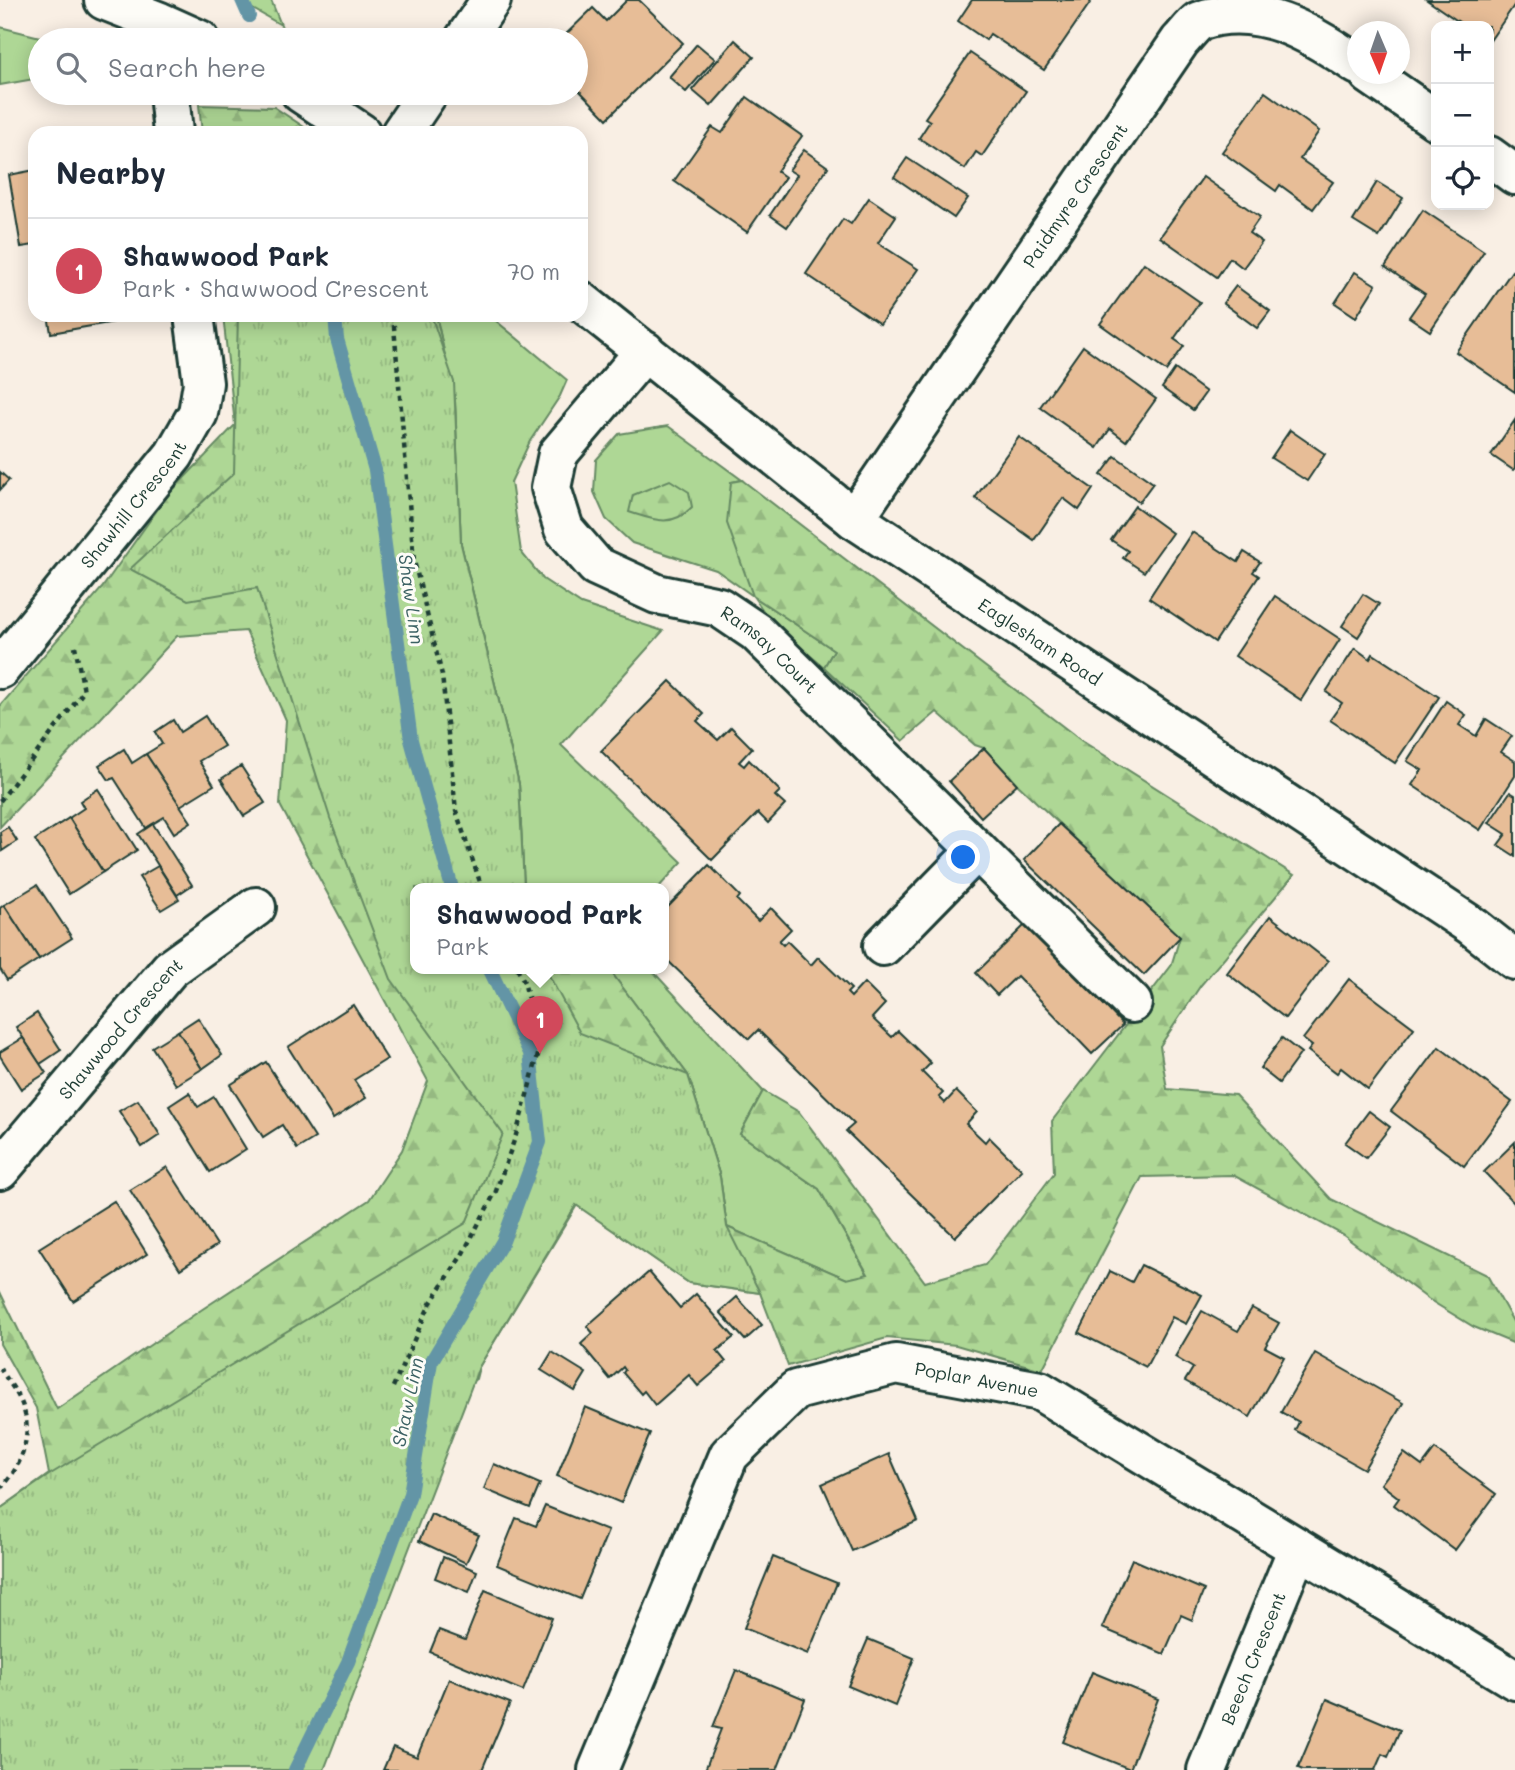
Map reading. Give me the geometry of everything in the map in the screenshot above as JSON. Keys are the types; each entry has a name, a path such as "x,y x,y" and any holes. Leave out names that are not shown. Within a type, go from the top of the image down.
{"street":[{"path":"104,0 156,28"},
{"path":"472,28 491,0"},
{"name":"Paidmyre Crescent","path":"854,519 1180,41 1198,22 1221,9 1259,6 1287,16 1347,58"},
{"path":"1384,84 1431,117"},
{"path":"170,105 172,126"},
{"path":"319,105 350,126"},
{"path":"406,126 420,105"},
{"path":"1494,160 1515,175"},
{"name":"Eaglesham Road","path":"588,306 854,519 1472,926 1515,960"},
{"name":"Shawhill Crescent","path":"0,669 174,455 198,413 203,383 195,322"},
{"name":"Ramsay Court","path":"645,351 558,454 551,488 564,530 596,566 657,594 719,607 756,632 1132,1003"},
{"path":"883,946 977,850"},
{"name":"Shawwood Crescent","path":"0,1170 170,969 256,907"},
{"name":"Poplar Avenue","path":"598,1770 729,1455 796,1390 896,1364 1040,1391 1515,1680"},
{"name":"Beech Crescent","path":"1207,1770 1298,1548"}],"path":[{"path":"394,322 414,561 442,675 456,811 480,883"},
{"path":"0,801 84,691"},
{"path":"393,1387 430,1304 462,1255 496,1191 516,1135 541,1044 520,974"},
{"path":"0,1368 23,1406 27,1439 14,1475 0,1489"}],"green space":[{"path":"237,0 271,0 281,25"},
{"path":"0,27 28,34 28,80 0,85"},
{"path":"199,105 274,107 302,126 201,126"},
{"path":"224,322 438,322 455,401 461,544 519,784 524,883 410,883 410,974 612,974 688,1075 720,1177 727,1227 847,1279 868,1274 819,1189 740,1134 763,1091 799,1112 925,1282 985,1265 1054,1173 1052,1121 1171,966 1180,937 1017,784 984,748 975,745 937,712 903,741 824,667 834,650 753,596 727,523 731,482 742,480 1082,741 1294,875 1201,985 1160,1046 1167,1089 1235,1095 1331,1199 1487,1275 1515,1325 1515,1344 1474,1327 1428,1299 1343,1235 1233,1175 1142,1177 1042,1370 956,1345 887,1338 788,1366 760,1293 689,1283 577,1205 479,1367 476,1379 396,1434 0,1770 0,1509 49,1474 36,1408 0,1344 0,1292 57,1409 201,1310 369,1200 402,1150 428,1081 280,805 286,720 246,631 177,636 0,827 0,706 102,588 167,496 235,425"},
{"path":"238,322 433,322 454,382 461,544 519,784 524,883 410,883 410,974 548,974 580,1033 688,1075 720,1177 727,1227 760,1293 689,1283 576,1205 479,1367 324,1770 0,1770 0,1509 49,1475 466,1223 503,1134 391,979 330,818 257,588 188,600 130,569 234,473"},
{"path":"438,322 497,322 567,380 560,396 530,441 511,482 521,552 543,579 581,604 663,631 561,745 682,862 663,883 524,883 519,784 461,544 455,401"},
{"path":"668,426 742,480 731,482 753,596 716,570 632,543 606,519 594,492 596,460 619,434"},
{"path":"670,480 689,492 692,507 685,514 662,520 629,512 633,495"},
{"path":"753,596 834,650 824,667 773,625"},
{"path":"612,974 656,974 763,1091 740,1134 819,1189 868,1275 847,1279 727,1227 720,1177 688,1075"}],"building":[{"path":"627,0 639,0 683,43 607,119 588,99 588,28 572,28 593,8 606,21"},
{"path":"972,0 1092,0 1044,70 990,34 986,40 958,21"},
{"path":"1427,0 1515,0 1494,35 1494,21 1458,21"},
{"path":"735,40 754,57 711,106 692,90"},
{"path":"697,44 715,59 686,92 669,77"},
{"path":"970,53 1026,91 982,156 976,152 965,169 919,138 930,121 925,118"},
{"path":"1265,92 1319,131 1300,159 1333,182 1313,209 1280,185 1276,191 1222,152"},
{"path":"747,97 802,136 777,171 785,177 747,232 674,181 712,127 722,133"},
{"path":"804,150 828,167 787,227 770,215 797,175 789,170"},
{"path":"907,158 968,198 954,218 894,177"},
{"path":"28,171 28,246 21,247 9,175"},
{"path":"1203,177 1260,217 1249,233 1262,242 1243,268 1230,258 1217,277 1160,237"},
{"path":"1377,182 1403,198 1379,237 1353,221"},
{"path":"869,198 896,216 878,243 918,269 880,324 806,274 843,219 851,224"},
{"path":"1423,210 1484,251 1430,331 1409,317 1425,294 1385,267"},
{"path":"1144,263 1200,302 1174,339 1184,346 1166,371 1100,324"},
{"path":"1512,271 1515,273 1515,392 1456,352"},
{"path":"1355,272 1376,285 1356,317 1335,303"},
{"path":"1236,286 1270,311 1257,328 1223,303"},
{"path":"49,322 114,322 51,333"},
{"path":"1083,346 1156,399 1126,441 1110,429 1097,448 1040,407"},
{"path":"1175,369 1206,392 1193,410 1162,388"},
{"path":"1515,420 1515,468 1513,470 1491,455"},
{"path":"1290,430 1325,454 1307,481 1271,458"},
{"path":"1019,437 1093,489 1079,510 1063,498 1034,540 975,498"},
{"path":"1115,456 1153,483 1139,502 1101,475"},
{"path":"0,472 9,480 0,490"},
{"path":"1135,506 1172,533 1144,572 1123,558 1128,551 1111,540"},
{"path":"1192,532 1238,562 1244,552 1260,562 1253,572 1259,576 1215,642 1149,598"},
{"path":"1363,594 1379,604 1358,637 1342,626"},
{"path":"1275,596 1340,639 1301,700 1235,656"},
{"path":"1355,648 1370,659 1373,654 1439,697 1395,763 1330,720 1342,703 1326,692"},
{"path":"670,681 704,714 697,721 718,740 731,727 752,748 739,762 744,766 749,760 780,791 775,796 785,805 768,823 758,813 712,860 601,751"},
{"path":"1446,701 1466,715 1459,725 1476,736 1486,719 1512,736 1501,752 1515,761 1515,776 1480,830 1412,785 1422,770 1407,761"},
{"path":"205,716 224,746 199,761 214,785 180,806 146,754 162,744 155,732 173,720 180,732"},
{"path":"984,748 1017,784 981,817 949,781"},
{"path":"124,749 132,763 146,754 191,822 174,833 164,817 146,828 114,778 109,780 99,765"},
{"path":"241,766 265,803 244,816 221,779"},
{"path":"98,789 137,850 103,872 69,818 84,808 80,801"},
{"path":"1510,792 1515,795 1515,856 1498,845 1506,834 1489,823"},
{"path":"69,818 103,872 69,894 35,840"},
{"path":"153,824 192,885 177,895 138,834"},
{"path":"1059,824 1180,937 1144,975 1024,860"},
{"path":"8,827 17,841 2,851 0,832"},
{"path":"709,865 740,896 737,900 758,921 771,908 791,929 779,941 783,945 787,941 811,965 818,957 851,989 847,993 851,997 864,983 885,1004 872,1018 892,1037 898,1031 931,1063 922,1072 943,1093 939,1097 945,1103 956,1091 977,1112 966,1124 985,1142 989,1137 1022,1170 955,1237 846,1131 854,1124 758,1030 749,1039 669,962 669,906"},
{"path":"158,866 179,899 161,910 139,877"},
{"path":"37,885 72,938 39,959 4,905"},
{"path":"4,905 39,959 7,980 0,969 0,908"},
{"path":"1270,916 1328,961 1285,1018 1227,973"},
{"path":"1027,923 1123,1025 1092,1054 1017,976 997,995 976,973"},
{"path":"1349,979 1414,1028 1368,1089 1341,1068 1337,1073 1308,1051 1312,1046 1303,1039"},
{"path":"353,1005 387,1059 354,1080 366,1098 333,1119 288,1047"},
{"path":"37,1013 61,1050 40,1064 16,1027"},
{"path":"198,1018 222,1055 202,1069 178,1031"},
{"path":"178,1031 202,1069 176,1085 152,1047"},
{"path":"23,1038 46,1073 21,1089 0,1052"},
{"path":"1282,1038 1301,1053 1279,1083 1260,1068"},
{"path":"1439,1047 1512,1102 1464,1166 1391,1111"},
{"path":"266,1062 315,1138 297,1149 282,1125 263,1137 230,1085"},
{"path":"189,1093 198,1107 214,1097 246,1149 210,1172 169,1106"},
{"path":"138,1100 160,1135 142,1147 119,1111"},
{"path":"1369,1111 1390,1127 1366,1158 1345,1143"},
{"path":"1515,1142 1515,1204 1484,1172"},
{"path":"167,1167 217,1245 180,1269 130,1190"},
{"path":"114,1201 147,1254 73,1301 39,1248"},
{"path":"1141,1265 1202,1295 1186,1324 1172,1317 1146,1367 1079,1333 1110,1271 1132,1282"},
{"path":"649,1272 680,1308 696,1294 734,1337 717,1351 726,1362 698,1386 689,1375 655,1405 644,1391 641,1394 623,1373 623,1367 610,1379 581,1344 593,1333 587,1326"},
{"path":"737,1297 762,1325 745,1340 720,1312"},
{"path":"1252,1308 1279,1323 1265,1347 1284,1357 1250,1417 1185,1381 1193,1368 1175,1357 1202,1311 1238,1331"},
{"path":"552,1352 586,1373 575,1391 541,1370"},
{"path":"1315,1353 1403,1403 1364,1469 1295,1430 1299,1422 1281,1412"},
{"path":"585,1407 650,1434 621,1503 557,1476"},
{"path":"1435,1449 1496,1494 1455,1550 1394,1505 1399,1498 1381,1484 1404,1453 1422,1466"},
{"path":"889,1454 918,1521 852,1551 822,1484"},
{"path":"494,1464 540,1484 530,1508 484,1489"},
{"path":"545,1506 608,1531 580,1599 497,1565 516,1518 536,1526"},
{"path":"431,1514 479,1535 466,1563 419,1541"},
{"path":"443,1557 477,1571 469,1592 435,1578"},
{"path":"773,1557 837,1583 808,1654 744,1628"},
{"path":"1132,1559 1204,1590 1192,1620 1181,1615 1164,1654 1102,1628"},
{"path":"485,1590 552,1618 523,1691 430,1652 439,1630 465,1640"},
{"path":"868,1639 914,1658 895,1706 848,1686"},
{"path":"736,1670 805,1699 777,1770 705,1770 721,1729 713,1727"},
{"path":"1092,1672 1158,1699 1130,1769 1063,1742"},
{"path":"449,1679 510,1703 482,1770 383,1770 393,1747 417,1757"},
{"path":"1327,1699 1400,1730 1388,1757 1382,1754 1375,1770 1298,1768"}],"waterway":[{"name":"Shaw Linn","path":"242,0 249,16"},
{"name":"Shaw Linn","path":"336,322 337,339 375,470 411,740 451,883"},
{"name":"Shaw Linn","path":"295,1770 348,1662 410,1494 431,1362 503,1241 540,1142 530,1053 492,974"}],"place":[{"name":"Shawwood Park","path":"540,1054"}]}
